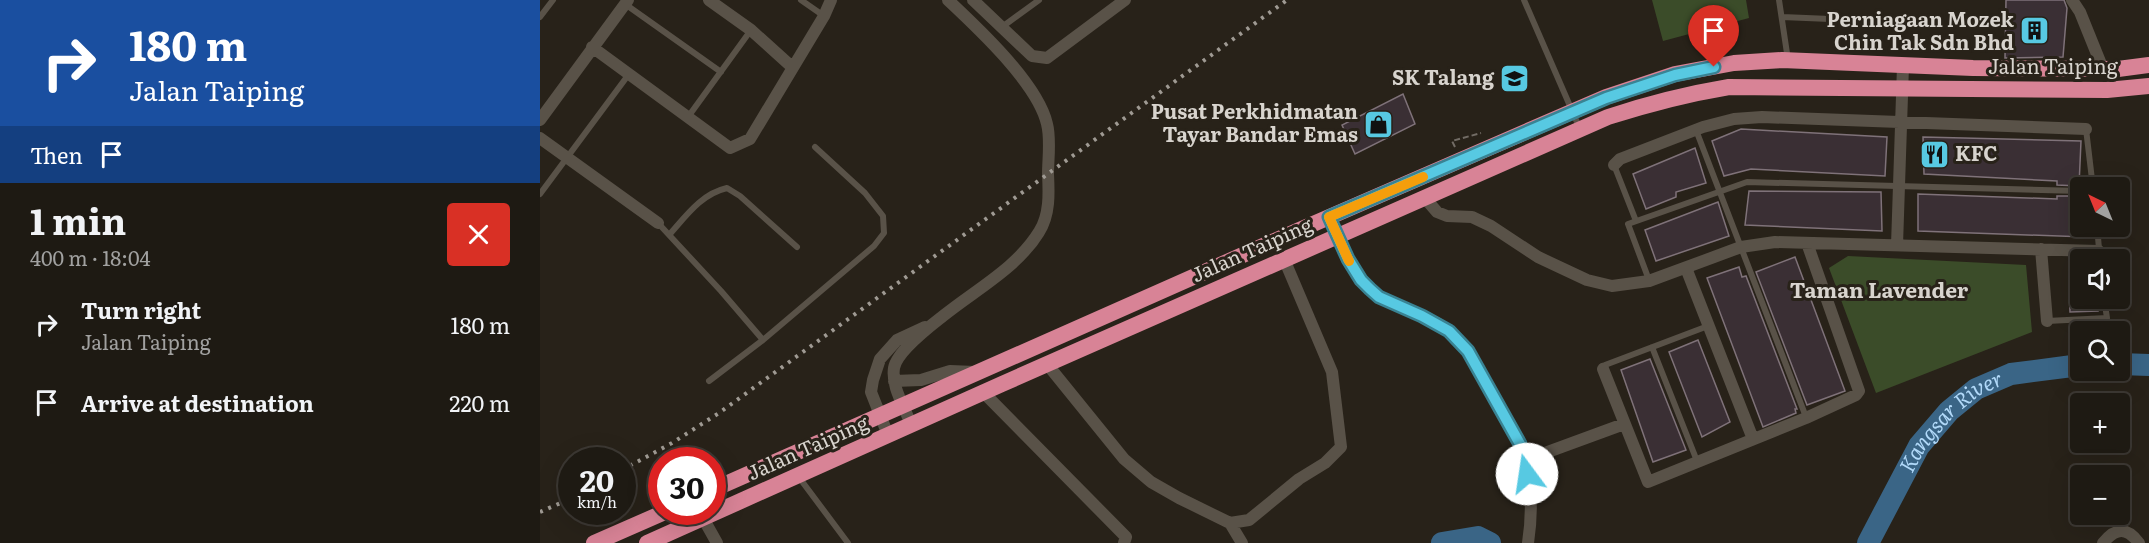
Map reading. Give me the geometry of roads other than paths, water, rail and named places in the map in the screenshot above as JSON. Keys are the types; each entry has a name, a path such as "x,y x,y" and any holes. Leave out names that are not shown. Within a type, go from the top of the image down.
{"highway":[{"name":"Jalan Taiping","path":"726,484 1574,111 1675,75 1734,63 1788,60 1904,66 2103,69 2149,65"},
{"name":"Jalan Taiping","path":"726,508 1580,129 1646,105 1683,95 1729,87 2107,90 2149,86"},
{"path":"594,543 648,519"},
{"name":"Jalan Taiping","path":"647,543 687,525"}],"street":[{"path":"709,0 751,30 792,67"},
{"path":"592,47 730,148 750,139 824,16 831,0"},
{"path":"911,424 894,381 894,367 900,354 934,322 1013,262 1028,247 1041,231 1049,204 1047,125 1039,103 1005,58 948,0"},
{"path":"974,0 1032,56 1047,58 1125,0"},
{"path":"2072,0 2080,12 2103,69"},
{"path":"540,120 627,2"},
{"path":"1897,245 1904,66"},
{"path":"1614,165 1620,159 1696,129 1734,119 1762,117 2086,129"},
{"path":"540,138 658,223"},
{"path":"1425,198 1437,212 1447,216 1472,217 1491,226 1538,257 1587,280 1612,286 1649,281 1741,247 1775,242 2041,249 2070,252"},
{"path":"1329,217 1348,259 1361,280 1379,297 1449,331 1468,351 1520,444 1530,487 1528,543"},
{"path":"1603,369 1648,483 1852,398 1859,392 1807,243"},
{"path":"2041,249 2047,321"},
{"path":"1230,523 1249,520 1299,478 1325,463 1341,447 1332,372 1284,259"},
{"path":"1686,268 1753,439"},
{"path":"888,435 871,392 880,359 897,340 934,322"},
{"path":"1047,364 1124,459 1151,482 1230,523 1242,543"},
{"path":"894,381 921,380 950,371 980,372"},
{"path":"983,392 1126,537 1124,543"},
{"path":"1524,461 1624,424"},
{"path":"707,525 717,543"},
{"path":"2103,543 2114,532 2123,531 2129,533 2139,543"}],"lane":[{"path":"540,17 553,0"},
{"path":"801,0 824,16"},
{"path":"1002,27 1039,0"},
{"path":"1524,0 1580,129"},
{"path":"1779,0 1788,60"},
{"path":"627,2 721,72"},
{"path":"1782,17 1878,21"},
{"path":"688,117 751,30"},
{"path":"540,194 629,73"},
{"path":"1696,129 1806,418"},
{"path":"2086,129 2092,177"},
{"path":"709,381 763,340 874,246 884,232 883,216 865,193 815,147"},
{"path":"1614,165 1636,221"},
{"path":"1649,281 1628,224 1747,182 2070,191"},
{"path":"669,235 696,204 715,191 727,188 740,196 797,247"},
{"path":"658,223 763,340"},
{"path":"2047,321 2107,318 2106,309"},
{"path":"1603,369 1602,366 1605,364 1709,326"},
{"path":"1652,347 1697,461"},
{"path":"797,476 848,543"}],"waterway":[{"name":"Kangsar River","path":"2130,364 2149,365"},
{"name":"Kangsar River","path":"1868,543 1919,446 1949,411 1976,389 2011,374 2070,366"},
{"name":"Kangsar River","path":"1442,543 1478,537 1490,543"}],"railway":[{"path":"636,462 719,413 1287,0"},
{"path":"540,512 558,504"}],"place":[{"name":"Perniagaan Mozek Chin Tak Sdn Bhd","path":"2035,31"},
{"name":"SK Talang","path":"1515,78"},
{"name":"Pusat Perkhidmatan Tayar Bandar Emas","path":"1379,124"},
{"name":"KFC","path":"1934,154"}],"district":[{"name":"Taman Lavender","path":"1879,291"}]}
